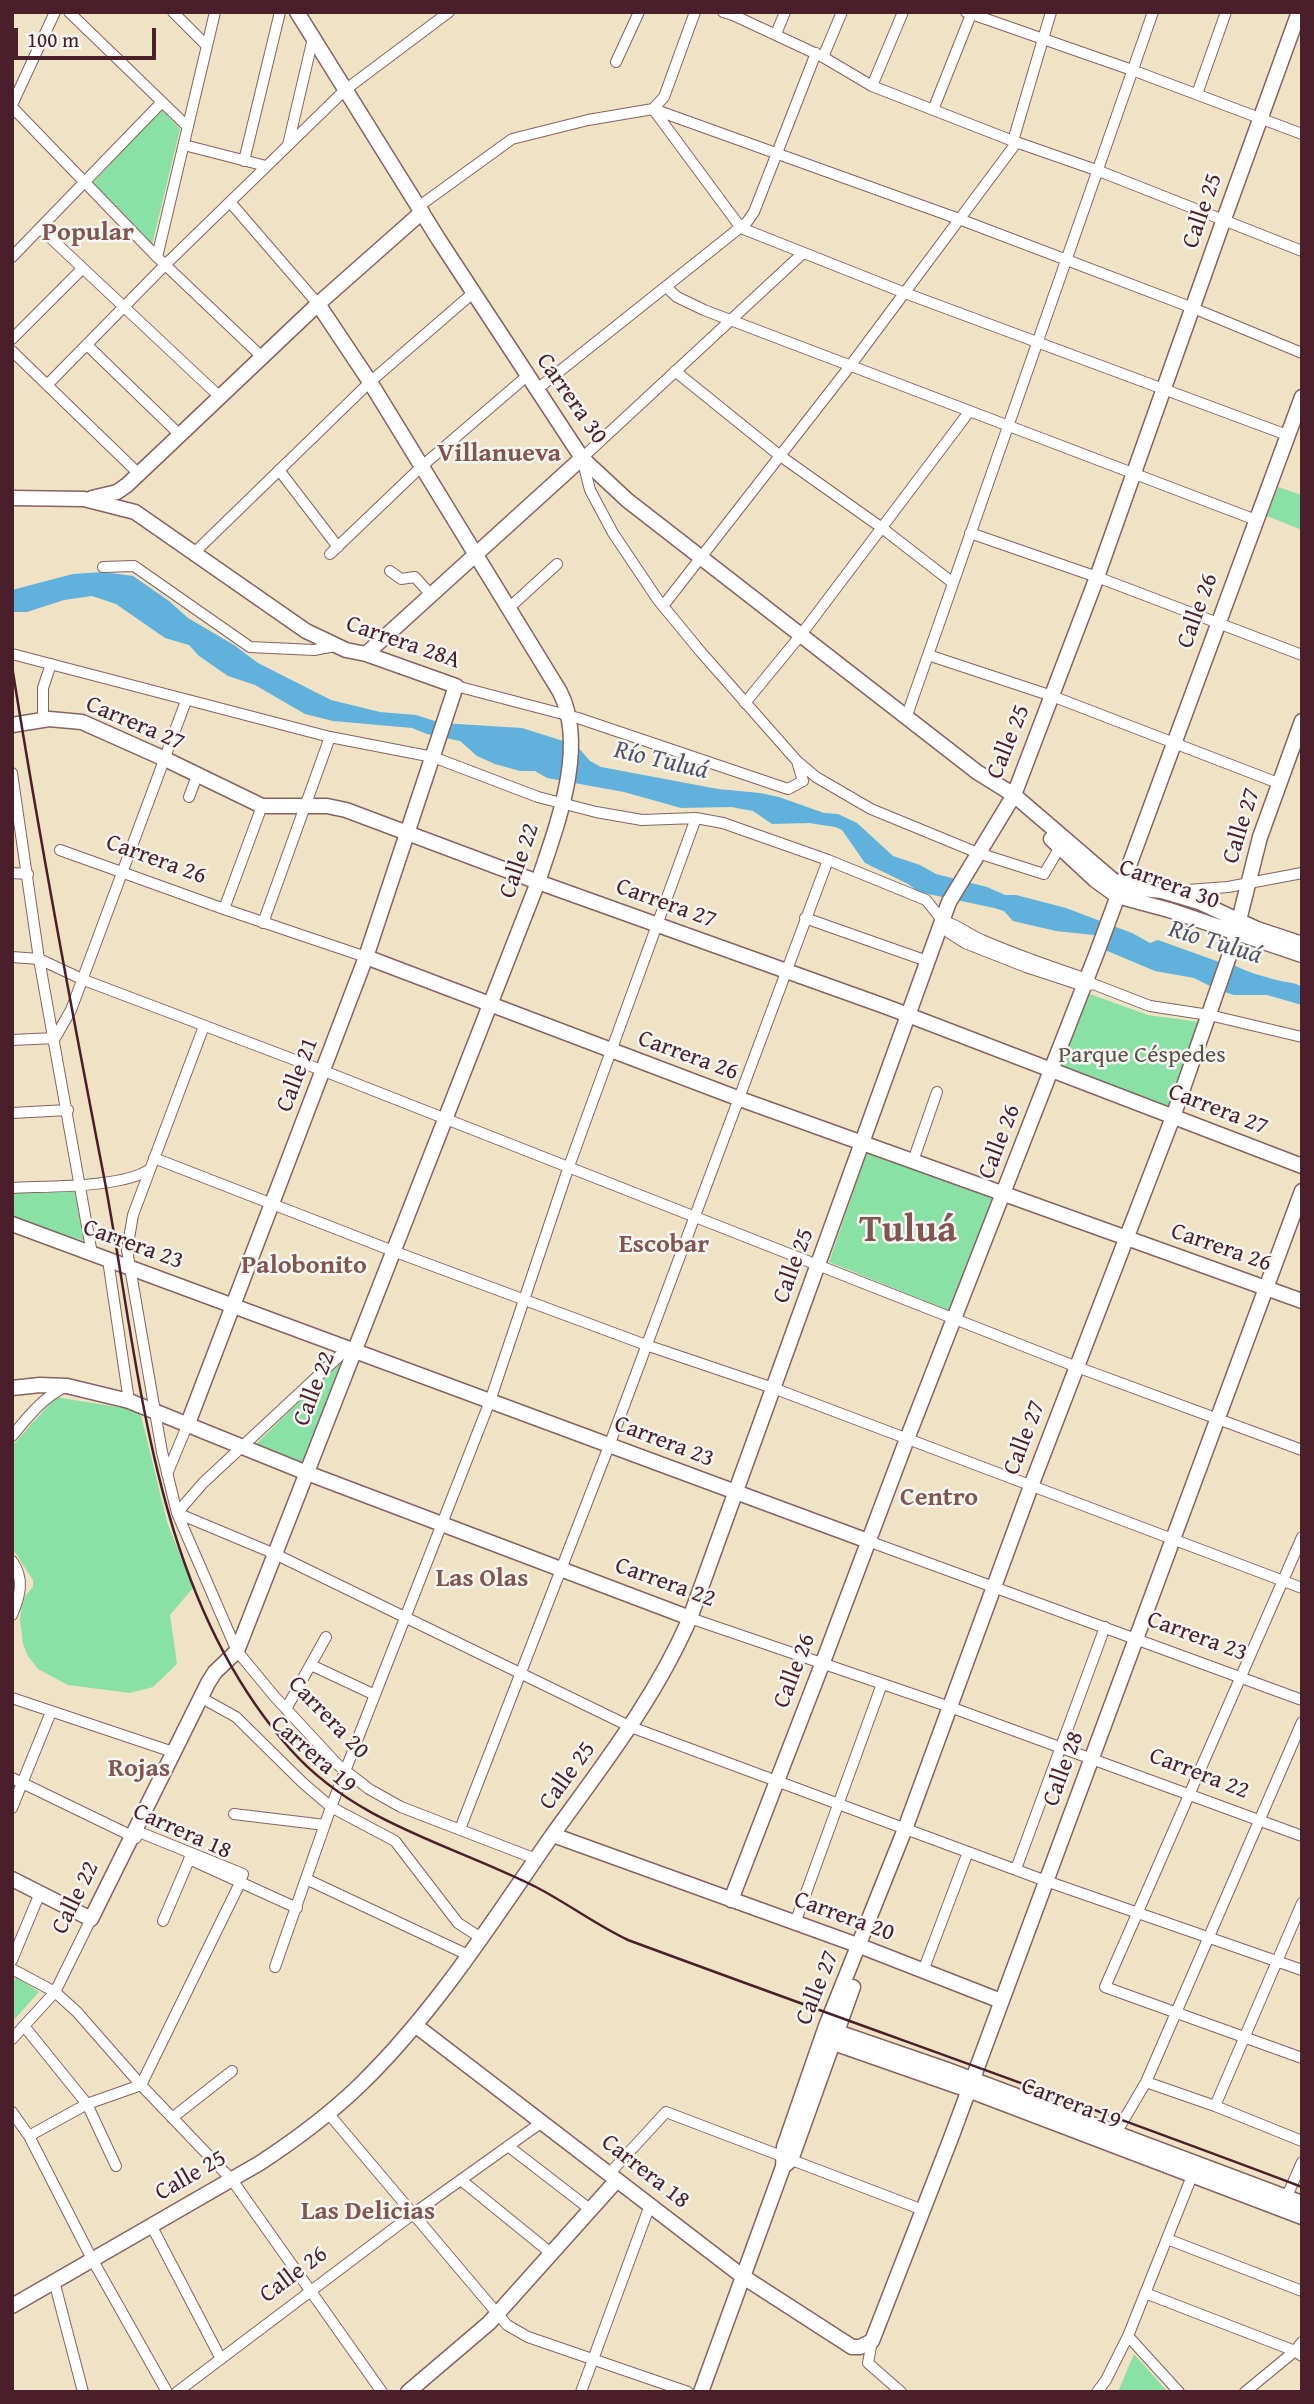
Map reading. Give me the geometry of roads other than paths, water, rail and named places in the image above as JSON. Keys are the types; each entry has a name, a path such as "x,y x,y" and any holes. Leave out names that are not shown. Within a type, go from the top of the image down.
{"street":[{"path":"55,12 12,106 157,257 262,357"},
{"path":"69,12 188,127"},
{"path":"173,12 207,46"},
{"path":"157,257 215,12"},
{"path":"244,161 280,12"},
{"name":"Carrera 30","path":"296,12 473,293 582,458 627,500 1109,877 1117,897"},
{"path":"47,385 165,265 345,90 449,12"},
{"path":"616,62 639,12"},
{"path":"653,109 664,97 695,12"},
{"path":"776,34 785,12"},
{"path":"536,390 741,228 754,212 776,153 842,12"},
{"path":"872,86 903,12"},
{"path":"663,606 850,366 1015,142 1051,12"},
{"path":"906,718 1153,12"},
{"path":"1196,94 1226,12"},
{"name":"Calle 25","path":"12,2306 280,2150 361,2084 415,2025 481,1938 631,1727 668,1665 690,1618 949,902 1011,799 1052,696 1165,390 1299,12"},
{"path":"729,13 820,55 872,86 1302,251"},
{"path":"933,110 969,13 1302,134"},
{"path":"288,146 313,38"},
{"path":"12,257 162,102"},
{"path":"653,109 741,228 802,254 1287,435"},
{"path":"84,499 107,495 127,485 420,209 512,139 653,109 959,219 1302,352"},
{"path":"184,145 266,166"},
{"path":"230,202 318,304 370,382 560,692 569,716"},
{"path":"41,229 220,397"},
{"path":"366,654 802,254"},
{"path":"12,339 82,269"},
{"path":"666,286 677,297 850,366 1256,520"},
{"path":"194,553 370,382 473,293"},
{"path":"87,345 180,435"},
{"path":"12,351 139,474"},
{"path":"674,371 779,455 882,528 953,583"},
{"path":"279,470 334,551 421,467 527,376"},
{"name":"Calle 26","path":"730,1900 907,1439 1088,983 1117,897 1302,397"},
{"path":"745,703 800,636 968,412"},
{"path":"582,458 590,490 603,514 663,606 745,703 797,761 816,777 872,810 976,857 1044,874 1060,847"},
{"path":"127,485 122,499 128,509"},
{"name":"Carrera 28A","path":"12,498 84,499 128,509 148,519 306,631 335,646 366,654 456,686 569,716 788,789 803,780 797,761"},
{"path":"970,533 1097,577 1302,655"},
{"path":"509,608 557,565"},
{"path":"103,567 134,566 250,647 314,650 335,646"},
{"path":"390,571 401,579 415,577 431,595"},
{"path":"12,654 330,737 435,750 538,797 565,798 642,820 696,818 723,823 828,860 926,900 943,921 948,932 983,951 1088,983 1150,1006 1209,1015 1302,1037"},
{"path":"928,656 1052,696 1278,783"},
{"path":"43,720 43,688 51,664"},
{"name":"Calle 21","path":"167,1475 366,957 456,686"},
{"path":"55,1038 84,980 186,701"},
{"name":"Calle 22","path":"12,2039 55,1992 200,1697 215,1672 237,1651 352,1348 393,1251 538,882 565,798 570,739 569,716"},
{"name":"Carrera 27","path":"12,725 59,719 82,722 262,806 327,806 346,810 408,835 907,1015 1302,1166"},
{"name":"Calle 27","path":"701,2392 786,2161 784,2147 863,1948 1031,1486 1215,999 1278,783 1300,729"},
{"path":"263,923 330,737"},
{"path":"12,773 39,959 92,1254"},
{"path":"189,797 197,776"},
{"name":"Carrera 30","path":"1011,799 1095,880 1117,897 1238,927 1257,929 1302,944"},
{"path":"224,909 262,806"},
{"path":"275,1967 331,1807 490,1401 568,1169 696,818"},
{"path":"12,833 23,838"},
{"name":"Carrera 26","path":"61,850 366,957 740,1099 1302,1301"},
{"path":"460,1829 609,1446 828,860"},
{"path":"12,873 28,874"},
{"path":"1163,891 1208,889 1302,873"},
{"name":"Carrera 30","path":"1117,897 1139,889 1163,891 1199,902 1238,927 1302,955"},
{"path":"805,918 928,961"},
{"path":"12,957 39,959 84,980 324,1071 1077,1367 1302,1450"},
{"name":"Carrera 20","path":"204,1026 129,1230 129,1267 167,1475 177,1513 237,1651 286,1709 345,1771 390,1802 537,1858"},
{"path":"12,1040 55,1038"},
{"path":"913,1161 937,1092"},
{"path":"12,1113 68,1110"},
{"path":"12,1188 120,1180 144,1174 152,1164 646,1345 773,1388 1302,1588"},
{"name":"Calle 28","path":"872,2341 970,2085 1302,1191"},
{"name":"Carrera 23","path":"12,1224 1302,1700"},
{"path":"108,1260 130,1401"},
{"path":"352,1348 203,1483 177,1513 275,1554 631,1727 1046,1881 1302,1970"},
{"path":"12,1436 40,1403 53,1392 67,1386"},
{"name":"Carrera 22","path":"12,1388 67,1386 130,1401 187,1426 690,1618 950,1707 1302,1836"},
{"path":"1302,1537 1105,1987 1302,2058"},
{"path":"12,1561 20,1576 19,1594 12,1615"},
{"path":"1016,1870 1105,1627"},
{"path":"286,1709 326,1637"},
{"path":"311,1665 375,1695"},
{"path":"795,1923 881,1684"},
{"name":"Carrera 19","path":"200,1697 236,1717 331,1807 395,1841 458,1923 481,1938"},
{"path":"12,1698 173,1752"},
{"path":"12,1808 51,1712"},
{"path":"1116,2133 1146,2082 1302,1722"},
{"name":"Carrera 18","path":"12,1778 297,1908"},
{"path":"234,1814 325,1825"},
{"path":"29,2137 87,2105 141,2085 240,1883 243,1874 135,1833"},
{"name":"Carrera 20","path":"553,1835 1001,2001"},
{"path":"923,1971 968,1852"},
{"path":"163,1921 189,1860"},
{"path":"12,1879 91,1919"},
{"path":"306,1879 468,1955"},
{"path":"12,1960 40,1893"},
{"path":"1215,2106 1302,1903"},
{"path":"12,1969 55,1992 76,2012 232,2180 382,2392"},
{"name":"Carrera 18","path":"415,2025 742,2276 852,2347 860,2347 872,2341"},
{"path":"24,2026 87,2105 116,2166"},
{"name":"Carrera 19","path":"829,2035 1284,2203 1302,2217"},
{"path":"172,2118 232,2071"},
{"path":"1146,2082 1302,2141"},
{"name":"Carrera 19","path":"970,2085 1116,2133 1195,2169"},
{"path":"12,2112 29,2137 92,2259 167,2392"},
{"path":"408,2392 468,2343 496,2316 591,2210 613,2177 666,2112 786,2161 923,2210"},
{"path":"328,2113 496,2316 507,2325 528,2337 688,2392"},
{"name":"Calle 26","path":"177,2392 413,2214 542,2122"},
{"path":"508,2146 591,2210"},
{"path":"1284,2203 1302,2162"},
{"path":"1098,2391 1107,2380 1128,2336 1195,2169"},
{"path":"461,2180 552,2254"},
{"name":"Carrera 19","path":"1284,2203 1302,2203"},
{"path":"581,2392 649,2205"},
{"path":"150,2225 221,2359"},
{"path":"1167,2239 1302,2291"},
{"path":"54,2281 83,2392"},
{"path":"1145,2293 1299,2354"},
{"path":"1128,2336 1179,2392"},
{"path":"872,2341 868,2362 901,2392"},
{"path":"1245,2392 1299,2354 1302,2342"}],"water":[{"name":"Río Tuluá","path":"104,572 133,576 188,618 234,645 258,663 331,700 380,712 416,715 441,723 522,728 576,745 590,761 601,767 718,789 760,793 824,813 838,814 857,823 893,856 920,865 936,874 987,887 1005,895 1016,895 1066,908 1132,933 1150,943 1158,940 1222,963 1228,962 1261,976 1297,984 1302,987 1302,1005 1267,995 1234,995 1194,978 1155,971 1105,950 1094,935 1056,931 1013,921 1004,911 919,892 865,863 842,830 835,827 809,823 772,824 753,811 731,807 681,808 624,792 547,778 535,771 520,771 495,764 477,756 460,741 412,728 333,721 305,714 255,685 228,676 199,656 189,645 165,638 116,604 92,596 64,600 27,612 12,612 12,590 73,574"}],"railway":[{"path":"12,666 44,858 159,1478 181,1552 208,1622 245,1689 291,1750 345,1797 375,1815 536,1887 628,1940 1302,2187"}],"district":[{"name":"Popular","path":"88,233"},
{"name":"Villanueva","path":"499,454"},
{"name":"Tuluá","path":"908,1231"},
{"name":"Escobar","path":"664,1245"},
{"name":"Palobonito","path":"304,1266"},
{"name":"Centro","path":"939,1498"},
{"name":"Las Olas","path":"482,1579"},
{"name":"Rojas","path":"139,1769"},
{"name":"Las Delicias","path":"368,2212"}],"park label":[{"name":"Parque Céspedes","path":"1142,1056"}]}
